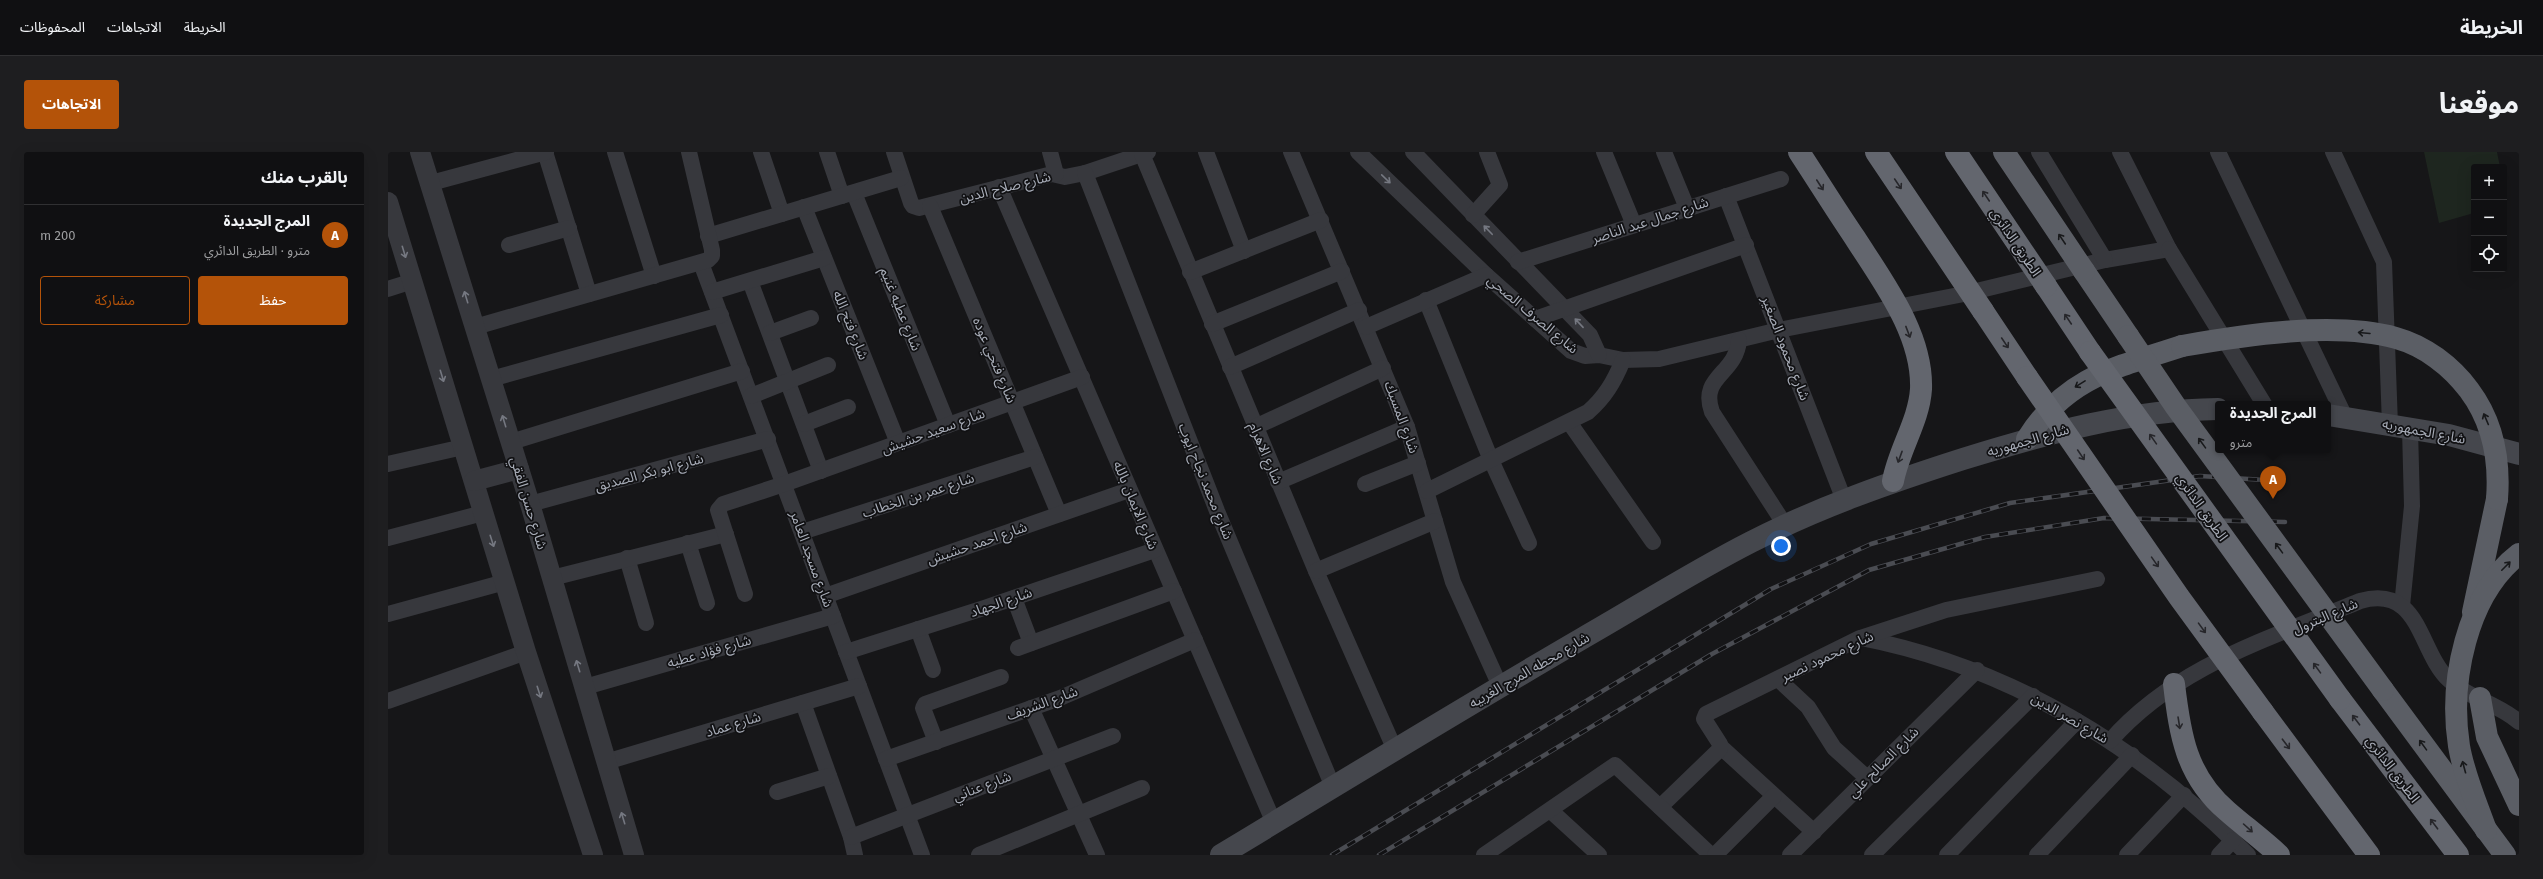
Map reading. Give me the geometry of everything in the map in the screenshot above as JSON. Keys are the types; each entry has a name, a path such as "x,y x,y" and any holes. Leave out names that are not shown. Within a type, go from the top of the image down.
{"highway":[{"path":"1799,152 1897,307 1920,368 1921,389 1916,416 1898,462 1893,481"},
{"path":"1876,152 2179,597 2369,855"},
{"name":"الطريق الدائري","path":"1956,152 2090,352 2326,680 2458,855"},
{"path":"2004,152 2176,407 2504,855"},
{"path":"2028,439 2050,408 2078,384 2112,368 2182,346 2284,333 2358,332 2397,338 2432,355 2448,367 2462,381 2483,412 2493,440 2498,463 2497,499 2457,692 2457,728 2463,763 2486,830"},
{"path":"2471,621 2488,588 2500,572 2519,554"},
{"path":"2174,684 2182,740 2195,772 2215,800 2279,855"},
{"path":"2480,698 2487,737 2519,805"}],"main road":[{"name":"شارع الجمهوريه","path":"1844,500 1893,481 2028,439 2082,425 2138,414 2215,408"},
{"name":"شارع الجمهوريه","path":"2336,416 2463,438 2519,454"},
{"name":"شارع محطه المرج الغربيه","path":"1221,855 1500,686 1716,561 1785,525 1844,500"}],"street":[{"name":"شارع حسن الفقي","path":"420,152 431,183 530,504 634,855"},
{"path":"431,183 546,152 589,294"},
{"path":"615,152 654,276"},
{"path":"475,327 701,263 712,256 689,152"},
{"path":"761,152 782,214"},
{"name":"شارع عطيه غنيم","path":"827,152 848,194 948,425"},
{"path":"708,236 901,178 894,152"},
{"path":"1050,152 1056,174"},
{"path":"1206,152 1244,251"},
{"name":"شارع المسبك","path":"1291,152 1359,310 1407,427 1453,582 1500,686"},
{"name":"شارع الصرف الصحي","path":"1358,152 1486,275 1571,351 1585,356 1599,355 1590,335 1413,152"},
{"path":"1473,215 1500,185 1487,152"},
{"path":"1604,152 1634,225"},
{"path":"1664,152 1687,208"},
{"path":"2039,152 2105,260"},
{"path":"2120,152 2169,249 2262,401"},
{"path":"2218,152 2329,401"},
{"path":"2334,152 2384,262 2400,427 2411,513 2402,606"},
{"name":"شارع صلاح الدين","path":"901,178 913,206 920,208 999,187 1056,174 1065,177 1085,173 1111,158 1145,153"},
{"name":"شارع الاهرام","path":"1145,153 1190,272 1316,571 1395,750"},
{"name":"شارع محمد نجاح ايوب","path":"1085,173 1217,511 1334,787"},
{"name":"شارع جمال عبد الناصر","path":"1518,262 1781,179"},
{"name":"شارع الايمان بالله","path":"999,187 1274,823"},
{"name":"شارع محمود الصغير","path":"1726,196 1844,500"},
{"path":"388,202 392,227 413,281 526,652 593,855"},
{"name":"شارع فتحي عوده","path":"930,206 1059,514"},
{"name":"شارع فتح الله","path":"804,207 898,443"},
{"path":"1190,272 1321,220"},
{"path":"510,245 569,228"},
{"path":"1535,319 1746,245"},
{"path":"1599,355 1623,360 1659,359 1779,330 2012,283 2105,260 2169,249"},
{"path":"712,292 824,258"},
{"name":"شارع مسجد العامر","path":"701,263 768,439 922,855"},
{"path":"1212,324 1342,271"},
{"path":"1366,327 1486,275"},
{"path":"388,289 413,281"},
{"path":"750,281 821,471"},
{"path":"1426,300 1491,460 1530,543"},
{"path":"1230,367 1359,310"},
{"path":"491,378 721,315"},
{"path":"770,333 811,318"},
{"path":"1739,340 1733,363 1711,387 1709,404 1712,412 1785,525"},
{"path":"1426,491 1588,412 1602,399 1615,381 1623,360"},
{"path":"751,396 828,365"},
{"path":"1255,427 1383,368"},
{"path":"511,442 742,371"},
{"name":"شارع سعيد حشيش","path":"726,534 718,510 722,504 821,471 1082,377"},
{"path":"2331,405 2336,416"},
{"path":"804,424 848,407"},
{"path":"1569,422 1653,542"},
{"path":"1278,482 1407,427"},
{"name":"شارع ابو بكر الصديق","path":"530,504 768,439"},
{"path":"388,464 463,447"},
{"name":"شارع عمر بن الخطاب","path":"802,532 1035,457"},
{"path":"1365,484 1418,463"},
{"path":"474,481 519,469"},
{"name":"شارع احمد حشيش","path":"825,596 1129,490"},
{"path":"388,538 483,513"},
{"path":"1316,571 1435,521"},
{"path":"552,578 726,534 745,594"},
{"path":"688,543 707,602"},
{"name":"شارع الجهاد","path":"846,652 1014,598 1155,550"},
{"path":"627,558 646,623"},
{"name":"شارع محمود نصير","path":"1720,747 1704,719 1704,716 1860,638 1946,610 2097,579"},
{"path":"388,614 505,582"},
{"path":"1014,598 1024,646 1174,592"},
{"name":"شارع البترول","path":"2110,741 2139,710 2174,684 2213,663 2360,601 2385,599 2402,606 2414,620 2448,680 2509,713 2519,722"},
{"name":"شارع فؤاد عطيه","path":"584,687 833,616"},
{"path":"918,629 933,670"},
{"name":"شارع نصر الدين","path":"1860,638 1931,655 1976,670 2033,696 2132,755 2184,795 2248,855"},
{"name":"شارع الشريف","path":"886,759 1060,698 1195,640"},
{"path":"388,701 526,652"},
{"name":"شارع الصالح علي","path":"1790,855 1866,777 1976,670"},
{"path":"936,742 924,710 925,704 1001,677"},
{"path":"1778,679 1808,707 1834,748 1866,777"},
{"name":"شارع عماد","path":"606,762 859,686"},
{"path":"1872,855 2033,696"},
{"path":"803,703 851,837 855,855"},
{"path":"1032,708 1097,855"},
{"path":"1947,855 2077,721"},
{"name":"شارع عناني","path":"851,837 1113,736"},
{"path":"1660,807 1720,747 1814,832"},
{"path":"2037,855 2132,755"},
{"path":"1484,855 1551,811 1615,765 1711,855"},
{"path":"777,792 830,776"},
{"path":"979,855 1080,815 1142,788"},
{"path":"2127,855 2184,795"},
{"path":"1715,855 1774,796"},
{"path":"1551,811 1599,855"},
{"path":"2219,855 2233,840"}],"shaded area":[{"path":"2424,152 2497,152 2499,164 2471,164 2471,214 2439,223"}],"railway":[{"path":"1332,855 1771,589 1871,544 2010,503 2200,476 2281,481"},
{"path":"1379,855 1712,654 1869,570 1985,537 2104,518 2285,522"}],"place":[{"name":"المرج الجديدة","path":"2273,499"}]}
